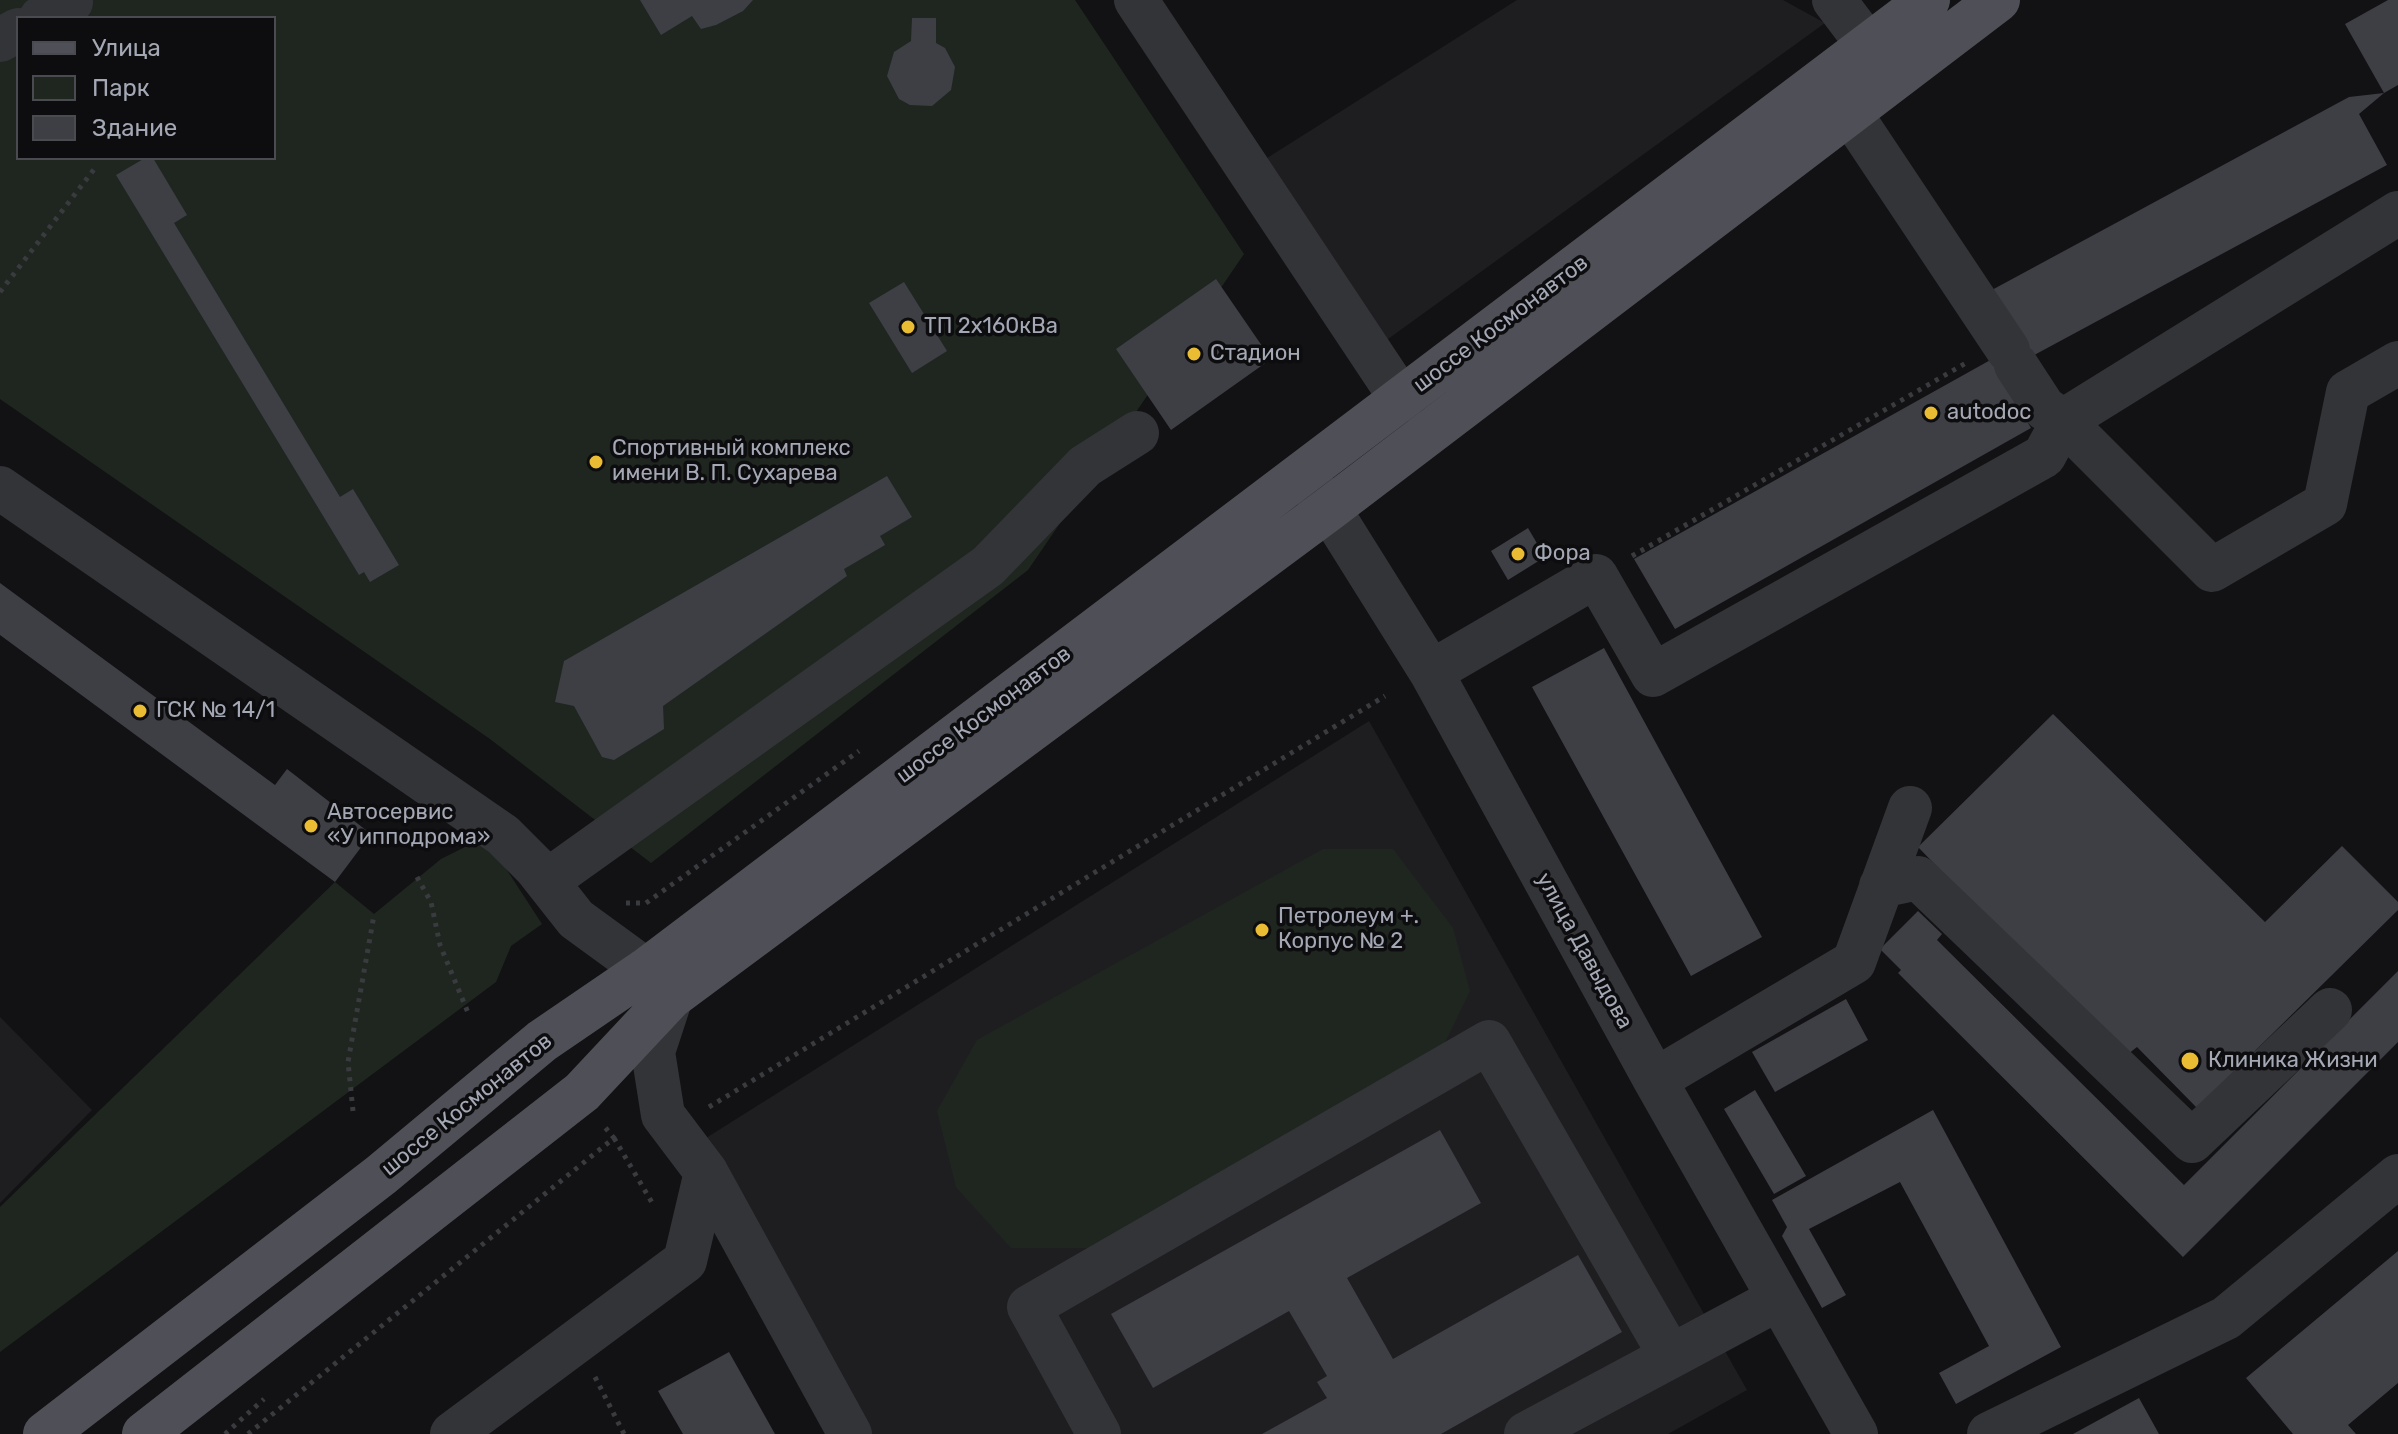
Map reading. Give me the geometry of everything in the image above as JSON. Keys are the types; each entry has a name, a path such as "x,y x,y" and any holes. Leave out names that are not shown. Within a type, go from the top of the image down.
{"main road":[{"name":"шоссе Космонавтов","path":"144,1434 582,1092 658,984 1303,475 1928,0"},
{"name":"шоссе Космонавтов","path":"45,1434 369,1184 542,1041 658,984 1329,509 1998,0"}],"street":[{"path":"1136,0 1402,400"},
{"path":"1834,0 1868,45"},
{"path":"1850,113 2044,408 2063,421 2212,570 2325,504 2348,392 2398,363"},
{"path":"1431,672 1596,576 1653,675 2044,456 2063,421 2398,213"},
{"path":"547,881 651,810 988,566 1085,466 1137,433"},
{"name":"улица Давыдова","path":"1303,475 1329,509 1431,672 1655,1080 1856,1434"},
{"path":"0,488 503,835 547,881 576,919 658,984 653,1052 663,1115 706,1172 850,1434"},
{"path":"1655,1080 1854,962 1910,808"},
{"path":"1881,886 1918,878 2192,1141 2330,1010"},
{"path":"1099,1434 1029,1307 1489,1042 1670,1355"},
{"path":"452,1434 685,1261 706,1172"},
{"path":"1989,1434 2226,1318 2398,1176"},
{"path":"1526,1434 1778,1299"}],"path":[{"path":"0,292 95,168"},
{"path":"1596,576 2009,352"},
{"path":"672,1129 1385,696"},
{"path":"417,877 431,902 440,945 469,1015"},
{"path":"353,1111 348,1062 374,915"},
{"path":"248,1434 614,1138 603,1125"}],"shaded area":[{"path":"1517,0 1783,0 1825,23 1377,347 1256,165"},
{"name":"Петролеум +. Корпус № 2","path":"1369,721 1747,1390 1668,1434 866,1434 706,1138"},
{"path":"0,1017 92,1110 0,1203"}],"green space":[{"name":"Спортивный комплекс имени В. П. Сухарева","path":"0,0 1075,0 1244,254 1028,570 651,863 490,739 0,399"},
{"path":"490,844 542,924 511,946 496,982 0,1352 0,1207 335,882 374,914 441,859 465,847"},
{"path":"1323,849 1393,849 1453,928 1470,991 1438,1057 1093,1248 1011,1248 956,1187 937,1111 977,1040"}],"building":[{"path":"640,0 753,0 743,11 716,25 701,29 692,16 661,35"},
{"path":"2388,0 2398,0 2398,85 2384,93 2345,24"},
{"path":"912,18 936,18 936,43 945,48 955,67 951,90 932,106 910,105 899,99 887,76 894,52 911,41"},
{"path":"2384,93 2359,114 2387,165 1999,374 2031,428 1675,629 1634,559 2019,344 1990,291 2349,97"},
{"path":"142,160 154,160 187,215 174,223 340,497 353,489 399,565 370,582 364,572 359,575 116,175"},
{"name":"Стадион","path":"1216,279 1271,359 1171,430 1116,349"},
{"name":"ТП 2х160кВа","path":"904,282 947,351 912,373 869,303"},
{"path":"887,476 912,517 880,536 885,545 844,569 847,576 663,706 664,729 614,760 602,757 574,706 555,702 564,661"},
{"name":"Фора","path":"1528,528 1545,557 1508,580 1491,551"},
{"name":"ГСК № 14/1","path":"0,583 275,785 287,769 371,834 335,882 0,635"},
{"path":"1604,648 1762,937 1691,976 1532,687"},
{"path":"2053,714 2265,922 2342,846 2398,902 2398,910 2197,1108 2137,1047 2123,1058 1918,847"},
{"path":"1918,911 1942,934 1937,940 2184,1185 2398,971 2398,1042 2183,1257 1898,973 1901,970 1880,949"},
{"path":"1846,999 1868,1040 1775,1092 1752,1052"},
{"path":"1755,1090 1806,1176 1774,1194 1724,1109"},
{"path":"1933,1110 2061,1347 1956,1404 1939,1373 1989,1346 1900,1182 1809,1229 1846,1295 1822,1308 1782,1236 1787,1227 1772,1200"},
{"path":"1440,1130 1481,1203 1347,1278 1393,1359 1578,1255 1622,1332 1441,1434 1262,1434 1327,1398 1317,1382 1327,1376 1289,1311 1153,1388 1111,1314"},
{"path":"2398,1251 2398,1383 2348,1425 2356,1434 2293,1434 2246,1378"},
{"path":"729,1352 775,1434 683,1434 658,1391"},
{"path":"2139,1398 2159,1434 2073,1434"}],"place":[{"name":"ТП 2х160кВа","path":"908,327"},
{"name":"Стадион","path":"1194,354"},
{"name":"autodoc","path":"1931,413"},
{"name":"Спортивный комплекс имени В. П. Сухарева","path":"596,462"},
{"name":"Фора","path":"1518,554"},
{"name":"ГСК № 14/1","path":"140,711"},
{"name":"Автосервис «У ипподрома»","path":"311,826"},
{"name":"Петролеум +. Корпус № 2","path":"1262,930"},
{"name":"Клиника Жизни","path":"2190,1061"}]}
